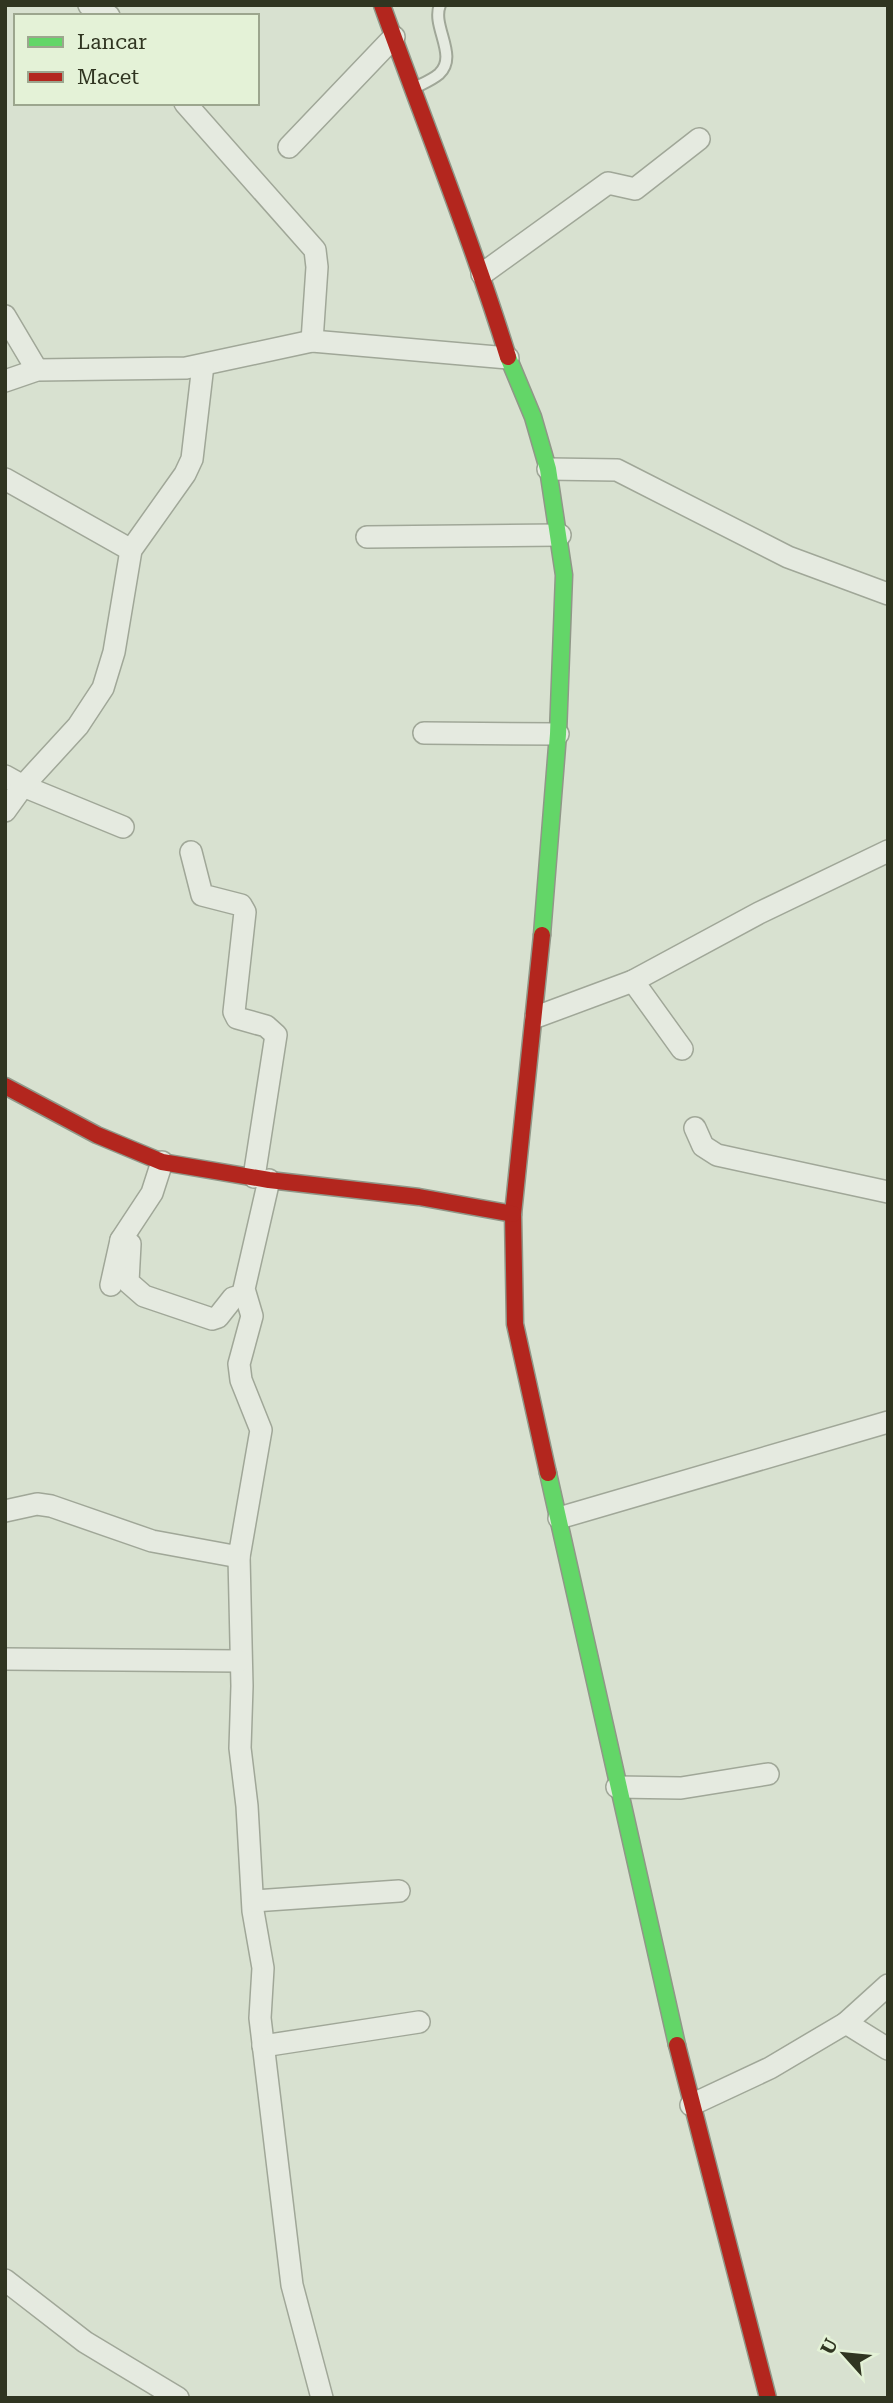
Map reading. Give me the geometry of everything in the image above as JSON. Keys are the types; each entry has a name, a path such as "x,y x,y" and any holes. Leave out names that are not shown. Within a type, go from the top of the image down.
{"street":[{"path":"89,5 105,14"},
{"path":"382,5 482,274 508,358 533,417 548,469 560,536 564,575 558,734 536,1017 513,1213 515,1324 617,1787 691,2105 768,2398"},
{"path":"289,147 394,37"},
{"path":"187,105 315,250 317,267 312,341"},
{"path":"482,274 607,183 635,190 699,139"},
{"path":"5,316 37,370"},
{"path":"5,381 37,370 186,368 312,341 508,358"},
{"path":"5,811 14,781 78,726 103,688 114,652 131,550 189,467 195,445 203,365"},
{"path":"548,469 617,470 789,557 888,594"},
{"path":"5,479 131,550"},
{"path":"367,537 560,536"},
{"path":"424,733 558,734"},
{"path":"14,781 123,827"},
{"path":"536,1017 633,981 759,914 888,851"},
{"path":"191,852 202,895 241,905 246,912 234,1012 240,1020 266,1026 276,1035 261,1179 244,1295 252,1316 239,1364 241,1380 261,1430 239,1557 239,1661 242,1686 240,1748 253,1901 263,1968 260,2018 262,2046 292,2285 322,2398"},
{"path":"633,981 682,1049"},
{"path":"5,1086 97,1135 162,1162 261,1179 419,1196 513,1213"},
{"path":"695,1128 702,1146 717,1155 888,1192"},
{"path":"111,1285 121,1240 152,1193 162,1162"},
{"path":"121,1240 130,1244 131,1250 128,1282 144,1296 212,1319 218,1317 233,1298 244,1295"},
{"path":"559,1518 888,1422"},
{"path":"5,1511 37,1504 51,1506 152,1541 239,1557"},
{"path":"5,1659 239,1661"},
{"path":"617,1787 681,1788 768,1774"},
{"path":"253,1901 399,1892"},
{"path":"691,2105 770,2068 846,2023 888,1985"},
{"path":"262,2046 419,2022"},
{"path":"846,2023 888,2049"},
{"path":"5,2280 85,2342 178,2398"}],"lane":[{"path":"412,89 440,74 443,68 445,47 436,16 440,5"}],"traffic: fast":[{"path":"508,357 533,417 548,469 564,575 558,734 542,935"},
{"path":"548,1473 677,2045"}],"traffic: jam":[{"path":"382,5 463,224 508,357"},
{"path":"542,935 513,1214 515,1324 548,1473"},
{"path":"5,1086 97,1135 162,1162 269,1180 419,1197 513,1214"},
{"path":"677,2045 768,2398"}]}
